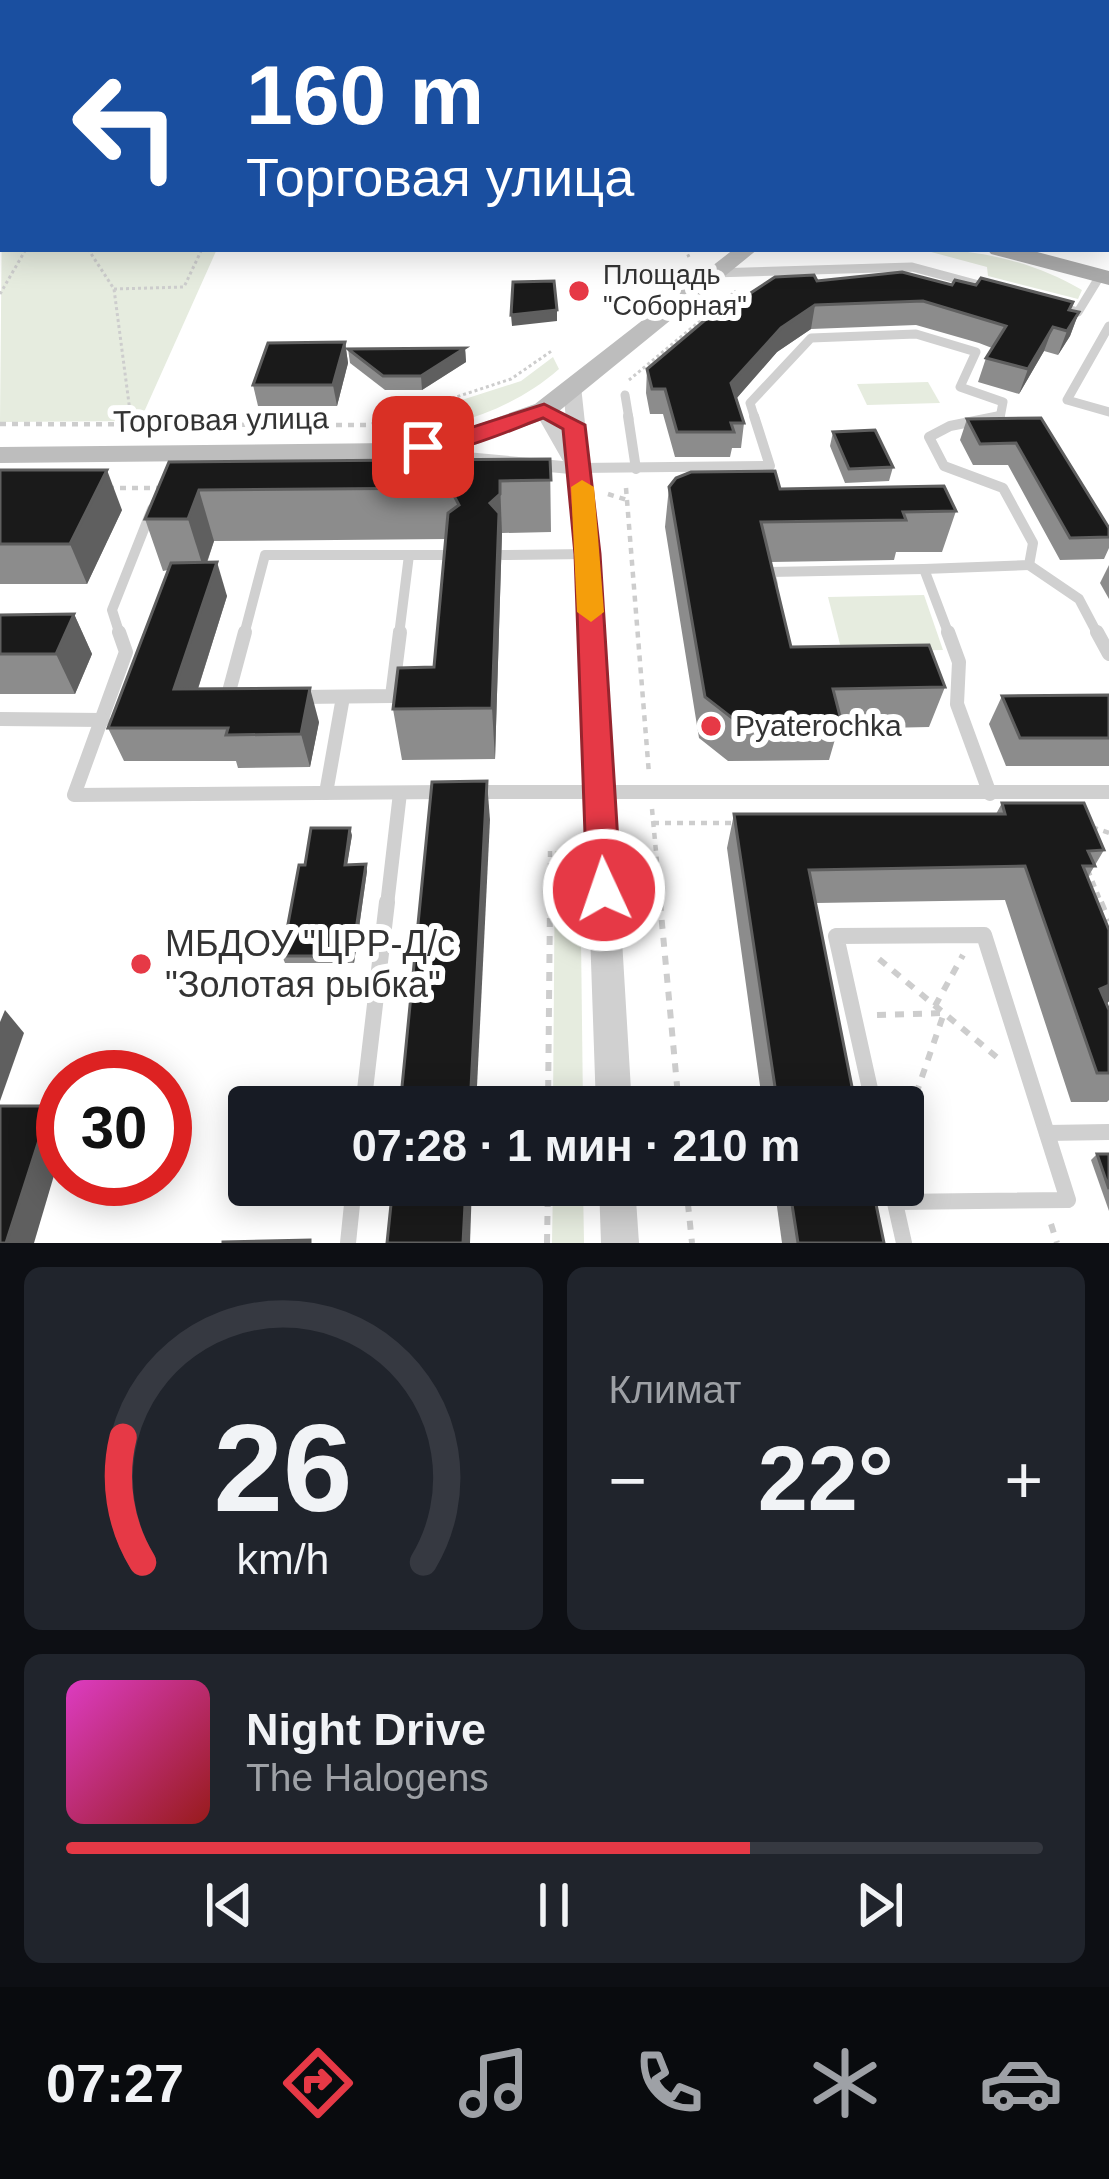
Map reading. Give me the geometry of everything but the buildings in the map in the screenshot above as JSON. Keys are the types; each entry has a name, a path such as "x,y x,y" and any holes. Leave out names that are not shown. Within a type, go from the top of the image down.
{"main road":[{"path":"1015,252 1106,269"}],"street":[{"name":"Торговая улица","path":"0,455 172,462 393,452 453,443 544,410 743,252"},
{"path":"572,386 574,425 587,479 613,1086"},
{"path":"544,410 574,425"},
{"path":"544,410 587,479"},
{"path":"393,452 587,479"},
{"path":"618,1206 620,1243"}],"lane":[{"path":"713,273 912,267 995,290"},
{"path":"1036,300 1078,311 1106,269"},
{"path":"1109,326 1067,400 1109,412"},
{"path":"587,479 636,469 770,466 750,403 811,338 916,334 976,352 960,387 1003,402 1000,418 950,426 929,436 944,466 1003,488 1033,543 1029,565"},
{"path":"625,395 636,469"},
{"path":"160,488 112,610 126,652 74,795 1109,792"},
{"path":"502,555 588,554"},
{"path":"249,698 225,699 266,555 454,555"},
{"path":"296,698 392,696 409,555"},
{"path":"776,595 770,572 1029,565 1079,599 1109,654"},
{"path":"924,569 959,662 956,704 990,794"},
{"path":"940,690 956,704"},
{"path":"326,794 343,697"},
{"path":"0,719 103,720"},
{"path":"365,1086 400,793"},
{"path":"869,1086 836,936 984,935 1068,1200 924,1195"},
{"path":"1047,1133 1109,1132"},
{"path":"348,1243 352,1206"},
{"path":"896,1206 904,1243"}],"path":[{"path":"0,294 24,252"},
{"path":"90,252 114,289 132,426"},
{"path":"114,289 184,287 201,252"},
{"path":"686,252 689,257"},
{"path":"629,380 758,273"},
{"path":"0,424 371,425 512,379 553,350"},
{"path":"587,479 630,501"},
{"path":"91,488 183,488"},
{"path":"653,823 746,823"},
{"path":"1083,826 1109,833"},
{"path":"548,1086 550,846"},
{"path":"1085,863 1109,921"},
{"path":"935,1006 975,935"},
{"path":"844,936 998,1057 1004,1078"},
{"path":"854,1016 944,1013"},
{"path":"919,1086 944,1013"},
{"path":"1044,1200 1057,1243"},
{"path":"548,1206 548,1243"},
{"path":"688,1206 692,1243"}],"shaded area":[{"path":"2,252 216,252 140,421 0,422"},
{"path":"931,252 1004,259 1044,271 1082,290 1078,299 988,276 987,267"},
{"path":"553,357 559,369 502,406 439,427 394,436 387,433 390,423 521,381"},
{"path":"928,382 940,403 867,405 857,384"},
{"path":"924,595 943,650 842,652 828,597"},
{"path":"555,851 580,852 583,1086 553,1086"},
{"path":"553,1206 583,1206 584,1243 552,1243"}],"slow traffic":[{"path":"582,487 591,612"}],"place":[{"name":"Площадь \"Соборная\"","path":"579,291"},
{"name":"Pyaterochka","path":"711,726"},
{"name":"МБДОУ \"ЦРР-Д/с \"Золотая рыбка\"","path":"141,964"}],"route":[{"path":"423,447 453,443 544,410 574,425 588,554 604,890"}]}
